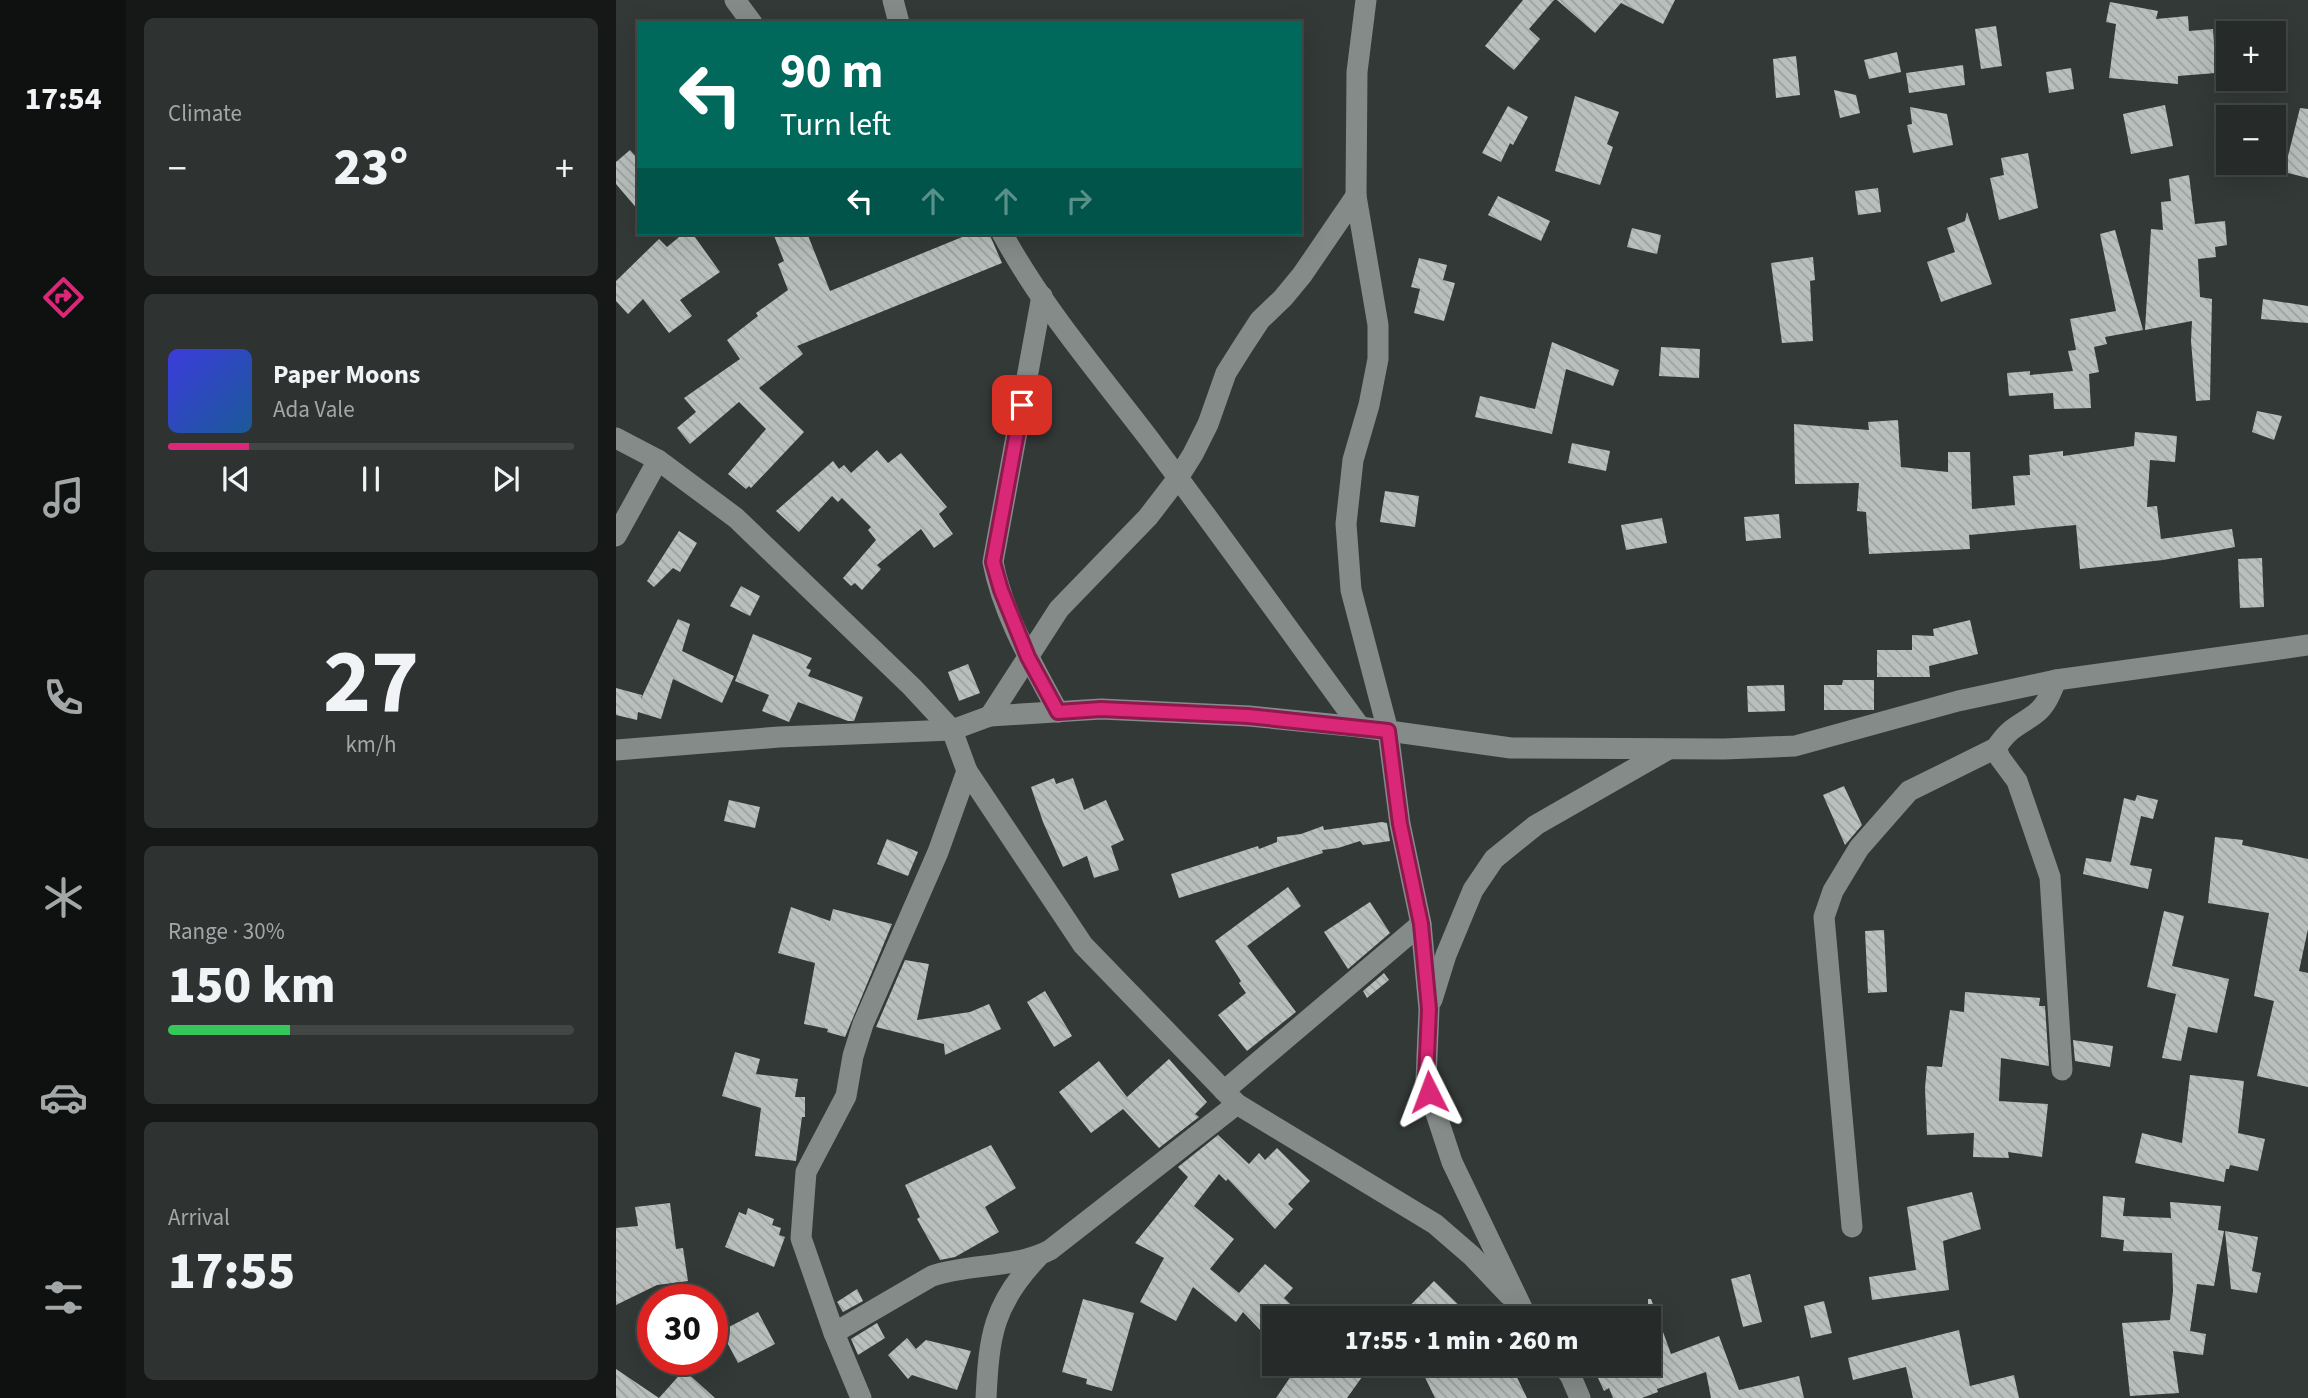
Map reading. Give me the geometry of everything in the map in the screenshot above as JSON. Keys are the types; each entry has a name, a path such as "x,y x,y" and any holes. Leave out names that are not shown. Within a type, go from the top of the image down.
{"street":[{"path":"735,0 751,21"},
{"path":"893,0 898,21"},
{"path":"1366,0 1357,72 1356,196 1378,325 1378,359 1369,405 1353,460 1346,524 1351,590 1388,731 1400,824 1421,924 1429,1009 1426,1080 1452,1162 1522,1306"},
{"path":"990,716 1059,609 1148,517 1178,478 1194,454 1226,373 1243,346 1261,320 1283,299 1356,196"},
{"path":"1003,235 1042,296 1360,727"},
{"path":"1042,296 993,562 1006,604 1028,657 1058,712"},
{"path":"616,438 658,460 736,518 912,687 952,730 967,771 1083,945 1231,1098 1435,1224 1472,1256 1519,1306"},
{"path":"616,536 658,460"},
{"path":"616,750 767,737 952,730 990,716 1101,709 1235,716 1360,727 1511,748 1724,749 1795,746 1958,701 2056,680 2308,645"},
{"path":"1852,1227 1824,917 1827,904 1859,848 1909,791 1996,748 2006,734 2037,713 2049,698 2056,680"},
{"path":"1429,1009 1446,955 1473,890 1494,859 1536,825 1670,748"},
{"path":"1996,748 2000,758 2017,780 2050,877 2062,1070"},
{"path":"861,1398 834,1332 801,1238 806,1172 846,1096 860,1031 939,852 967,771"},
{"path":"834,1332 932,1276 949,1270 1021,1261 1050,1250 1231,1098 1421,924"},
{"path":"986,1398 990,1340 998,1316 1012,1286 1040,1255"},
{"path":"1570,1376 1580,1398"}],"building":[{"path":"1523,0 1554,0 1529,29 1540,39 1514,70 1485,46"},
{"path":"1557,0 1675,0 1663,24 1621,3 1595,33"},
{"path":"2110,2 2158,11 2156,19 2188,16 2189,31 2213,29 2216,73 2178,76 2178,84 2109,78 2116,24 2106,22"},
{"path":"1996,26 2002,66 1981,69 1975,29"},
{"path":"1897,52 1901,72 1869,79 1864,60"},
{"path":"1796,56 1800,95 1776,98 1773,59"},
{"path":"1963,65 1965,85 1909,93 1906,73"},
{"path":"2071,68 2074,89 2049,93 2046,72"},
{"path":"1834,90 1856,95 1860,113 1840,118"},
{"path":"1575,96 1619,112 1607,144 1613,147 1600,185 1555,171"},
{"path":"2165,105 2173,146 2131,154 2123,114"},
{"path":"1508,106 1528,117 1501,162 1482,153"},
{"path":"1910,107 1947,114 1953,145 1913,153 1907,125 1912,124"},
{"path":"2300,108 2308,109 2308,178 2286,172"},
{"path":"630,150 637,158 637,209 616,184 616,162"},
{"path":"2028,153 2038,208 1999,220 1990,178 2004,175 2001,158"},
{"path":"2189,175 2195,224 2225,221 2227,245 2215,247 2216,257 2198,259 2200,297 2212,299 2210,400 2196,401 2192,321 2145,330 2151,229 2163,230 2161,202 2171,201 2169,179"},
{"path":"1878,188 1881,212 1858,215 1855,191"},
{"path":"1498,196 1550,221 1541,241 1488,215"},
{"path":"1967,212 1992,284 1941,302 1927,262 1955,252 1947,228 1965,221"},
{"path":"1632,228 1661,235 1657,254 1627,247"},
{"path":"2115,230 2143,330 2105,337 2107,344 2094,347 2099,372 2089,374 2091,408 2054,409 2053,393 2009,396 2007,373 2030,371 2030,375 2073,371 2068,351 2076,350 2070,319 2116,311 2100,234"},
{"path":"682,235 693,235 720,272 680,300 692,316 669,333 643,299 628,314 616,301 616,281 659,239 667,247"},
{"path":"774,235 808,235 830,291 967,235 990,235 1002,263 797,346 803,354 759,388 804,432 751,488 749,486 746,489 728,474 766,429 739,402 690,444 677,428 696,412 684,398 740,359 727,340 758,316 756,313 788,290 778,264 784,261"},
{"path":"1813,257 1815,280 1810,281 1813,341 1782,343 1771,263"},
{"path":"1419,258 1447,265 1443,280 1455,283 1444,321 1414,313 1420,289 1411,287"},
{"path":"2263,299 2308,306 2308,323 2261,319"},
{"path":"1552,342 1619,370 1613,386 1566,369 1552,434 1475,417 1480,396 1535,409"},
{"path":"1661,347 1700,349 1699,378 1659,376"},
{"path":"2257,411 2282,416 2274,440 2252,432"},
{"path":"1898,420 1901,467 1948,472 1948,452 1970,452 1972,509 2015,505 2013,476 2030,475 2029,455 2063,451 2063,456 2134,446 2135,432 2177,436 2175,462 2150,460 2147,507 2157,506 2161,539 2232,529 2235,547 2163,560 2080,569 2076,525 1969,535 1970,549 1869,554 1866,512 1857,511 1859,483 1795,484 1794,424 1869,430 1868,422"},
{"path":"1572,443 1610,451 1606,471 1568,463"},
{"path":"877,450 888,463 901,453 947,507 939,514 953,534 934,548 921,529 877,565 881,569 862,590 855,583 851,586 843,578 876,540 868,530 871,527 842,498 838,502 832,496 799,532 776,511 833,461 839,469 844,465 851,473"},
{"path":"1385,491 1419,496 1415,527 1380,522"},
{"path":"1779,514 1781,538 1746,541 1744,517"},
{"path":"1662,518 1667,543 1626,550 1621,525"},
{"path":"679,531 697,543 680,572 673,568 654,587 647,581"},
{"path":"2262,558 2264,607 2240,608 2238,559"},
{"path":"741,586 760,596 750,616 730,606"},
{"path":"678,619 690,624 682,651 734,676 722,703 673,679 661,719 638,712 637,720 616,715 616,688 642,695 641,699"},
{"path":"1970,620 1978,654 1929,666 1930,677 1877,677 1877,650 1912,650 1912,635 1934,636 1933,629"},
{"path":"753,634 812,658 806,668 811,670 808,676 863,697 854,721 798,702 789,722 762,711 769,695 735,681"},
{"path":"968,664 980,693 959,701 948,672"},
{"path":"1843,680 1874,680 1874,710 1824,710 1824,685 1842,685"},
{"path":"1784,685 1785,711 1748,712 1747,686"},
{"path":"1054,778 1056,784 1073,778 1084,810 1106,800 1124,840 1111,846 1119,870 1094,878 1087,856 1063,867 1031,787"},
{"path":"1844,786 1862,825 1845,845 1823,795"},
{"path":"2137,795 2158,800 2153,819 2141,816 2130,865 2152,869 2148,889 2083,874 2086,858 2111,862 2124,798 2135,801"},
{"path":"729,800 760,807 755,828 724,821"},
{"path":"1387,823 1390,841 1363,845 1360,841 1322,850 1323,853 1179,898 1171,874 1258,846 1259,849 1277,842 1277,837 1301,834 1323,826 1324,830"},
{"path":"2215,837 2243,840 2242,845 2308,859 2308,929 2299,971 2308,973 2308,1087 2257,1076 2274,1001 2254,996 2269,913 2208,903"},
{"path":"887,839 918,852 908,876 877,864"},
{"path":"1288,887 1301,906 1247,946 1296,1012 1247,1051 1218,1015 1246,993 1215,941"},
{"path":"1370,902 1390,933 1348,969 1324,932"},
{"path":"791,907 830,921 833,909 892,924 845,1037 827,1032 828,1029 804,1024 815,963 778,953"},
{"path":"2164,911 2184,916 2172,966 2229,979 2217,1033 2188,1027 2181,1061 2162,1058 2176,994 2147,987"},
{"path":"1884,930 1887,992 1868,993 1865,931"},
{"path":"905,960 929,964 917,1020 970,1012 989,1004 1001,1029 945,1055 944,1044 876,1027"},
{"path":"1384,973 1389,980 1367,998 1363,991"},
{"path":"1045,991 1072,1036 1054,1047 1027,1002"},
{"path":"1965,992 2040,998 2039,1006 2045,1006 2049,1066 2001,1058 1999,1101 2048,1104 2042,1157 2008,1152 2009,1158 1973,1157 1974,1133 1927,1135 1927,1066 1942,1067 1950,1010 1964,1012"},
{"path":"2073,1040 2113,1046 2110,1067 2075,1061"},
{"path":"735,1052 760,1059 756,1074 798,1079 795,1097 805,1097 805,1117 802,1117 796,1161 755,1156 761,1108 722,1096"},
{"path":"1169,1059 1207,1102 1195,1114 1199,1117 1159,1148 1123,1109 1091,1133 1059,1092 1099,1061 1127,1097"},
{"path":"2190,1075 2244,1081 2238,1133 2265,1139 2258,1171 2230,1165 2229,1169 2226,1169 2224,1182 2135,1163 2142,1133 2182,1143"},
{"path":"1218,1135 1249,1164 1259,1153 1265,1160 1277,1148 1310,1181 1288,1204 1293,1209 1275,1229 1228,1179 1226,1181 1219,1174 1194,1206 1234,1239 1210,1269 1239,1293 1265,1264 1293,1288 1284,1298 1292,1306 1262,1306 1262,1332 1243,1312 1236,1322 1193,1287 1176,1321 1140,1302 1164,1258 1135,1243 1188,1177 1178,1167"},
{"path":"991,1145 1016,1188 985,1207 999,1232 955,1257 940,1260 917,1219 920,1217 905,1185"},
{"path":"1972,1192 1981,1229 1943,1241 1949,1290 1872,1300 1869,1277 1916,1270 1907,1207"},
{"path":"2103,1196 2125,1198 2123,1216 2171,1218 2170,1202 2221,1206 2218,1230 2224,1231 2214,1286 2197,1284 2190,1331 2206,1334 2203,1355 2173,1351 2179,1393 2130,1396 2122,1323 2170,1320 2173,1291 2172,1253 2123,1251 2124,1240 2101,1237"},
{"path":"670,1203 676,1249 683,1248 688,1281 637,1284 637,1295 616,1305 616,1228 638,1226 635,1207"},
{"path":"748,1208 774,1219 772,1225 781,1228 779,1235 785,1237 774,1267 725,1247 739,1212 746,1215"},
{"path":"2225,1231 2258,1237 2252,1271 2261,1273 2257,1293 2231,1289"},
{"path":"1750,1274 1762,1322 1743,1327 1731,1279"},
{"path":"1434,1281 1460,1306 1410,1306"},
{"path":"857,1289 863,1301 843,1312 837,1302"},
{"path":"1083,1299 1134,1313 1112,1391 1086,1384 1087,1379 1062,1372"},
{"path":"1824,1301 1832,1333 1811,1338 1804,1306"},
{"path":"758,1312 775,1344 738,1363 728,1344 728,1327"},
{"path":"877,1323 885,1338 858,1355 851,1339"},
{"path":"1661,1326 1671,1354 1719,1336 1739,1390 1799,1376 1804,1398 1711,1398 1706,1372 1657,1389 1658,1392 1642,1398 1613,1398 1609,1388 1604,1391 1597,1376 1661,1376"},
{"path":"1959,1330 1970,1386 2014,1375 2019,1398 1913,1398 1906,1367 1853,1380 1848,1358"},
{"path":"907,1338 916,1349 926,1340 971,1351 957,1390 912,1375 908,1379 888,1355"},
{"path":"616,1369 659,1398 616,1398"},
{"path":"680,1375 690,1375 715,1398 659,1398"},
{"path":"1291,1376 1363,1376 1347,1398 1276,1398"},
{"path":"1424,1376 1516,1376 1527,1398 1435,1398"}],"route":[{"path":"1022,405 993,562 996,577 1028,657 1058,712 1101,709 1248,716 1388,731 1400,824 1421,924 1429,1009 1426,1080 1429,1092"}]}
